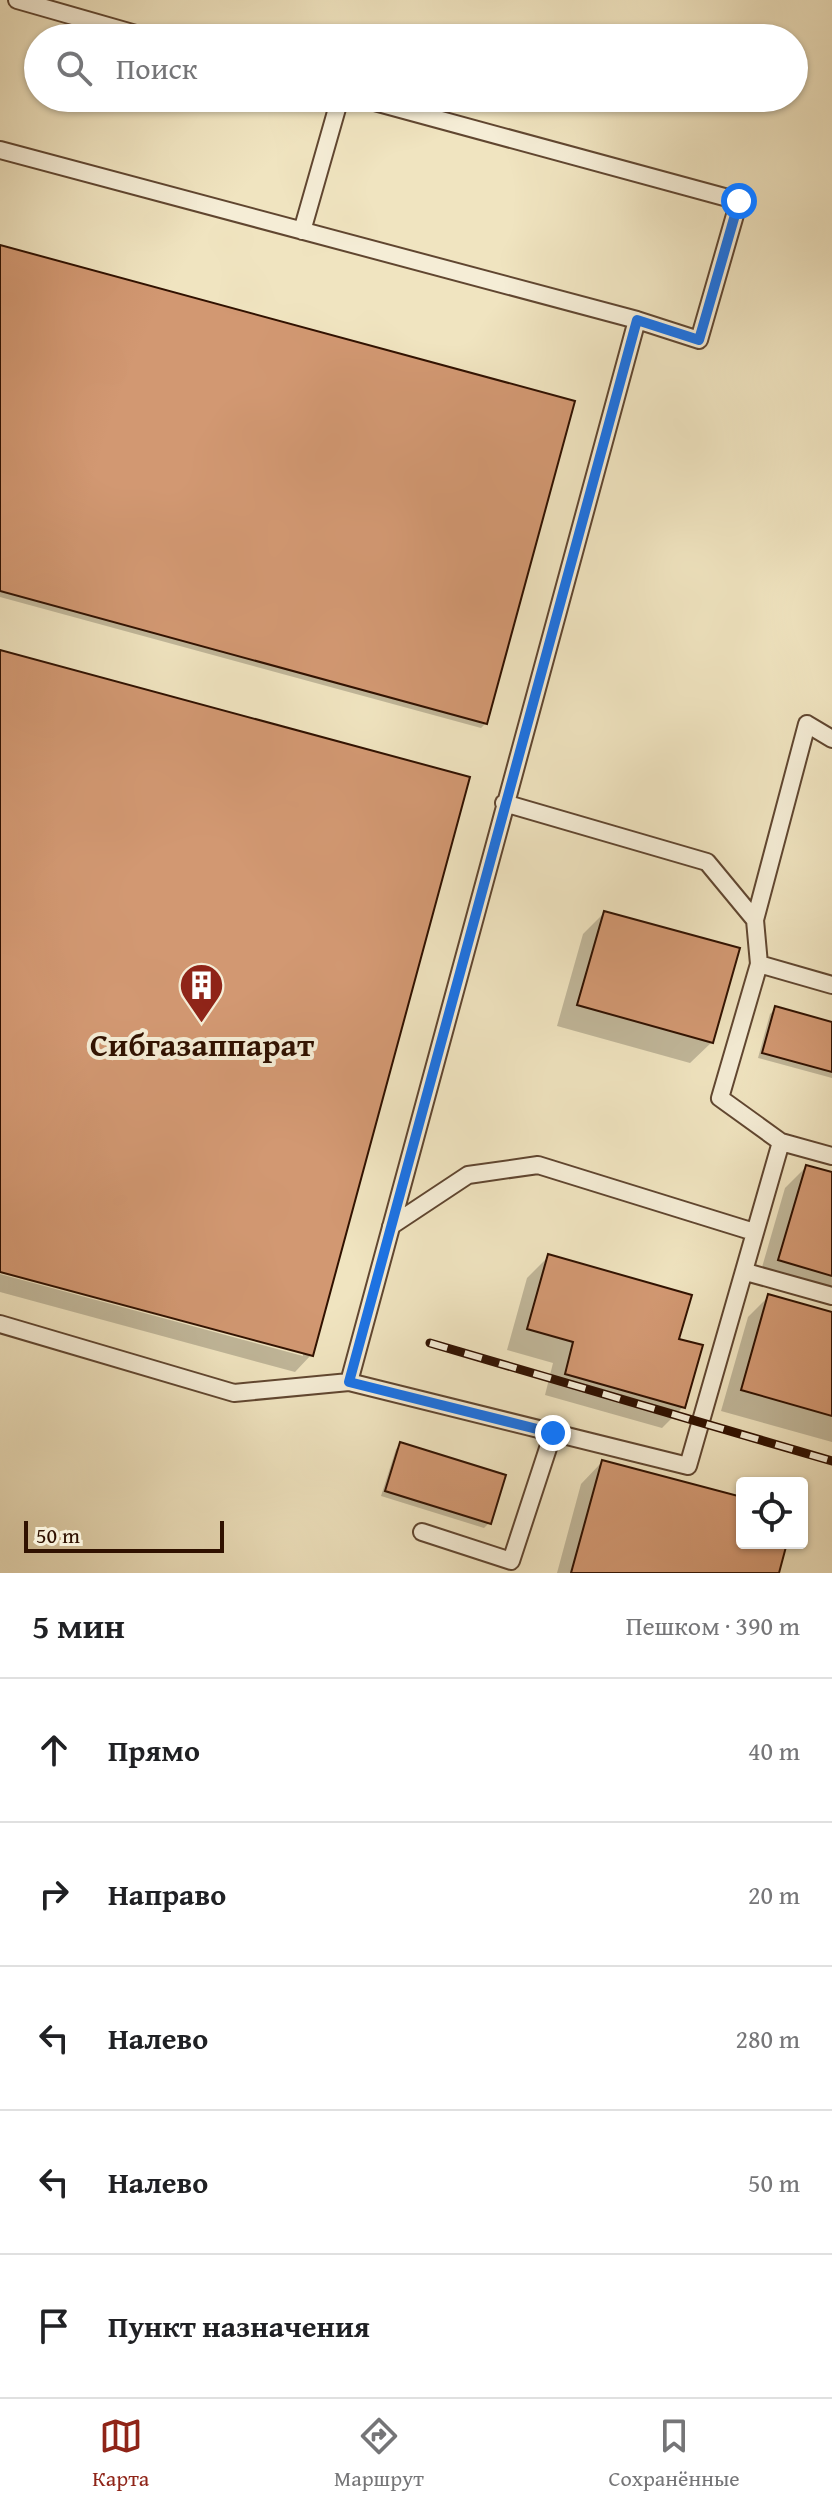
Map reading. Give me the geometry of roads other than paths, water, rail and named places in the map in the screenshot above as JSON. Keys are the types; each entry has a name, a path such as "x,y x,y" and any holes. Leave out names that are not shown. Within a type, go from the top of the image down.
{"lane":[{"path":"17,0 101,24"},
{"path":"302,231 336,112"},
{"path":"0,150 637,320 699,340 739,201 412,112"},
{"path":"349,1382 637,320"},
{"path":"832,739 807,724 755,920 759,964 720,1098 781,1142 832,1156"},
{"path":"504,803 707,862 755,920"},
{"path":"759,964 832,985"},
{"path":"0,1324 234,1393 349,1382 688,1466 781,1142"},
{"path":"391,1226 468,1175 538,1165 754,1232"},
{"path":"746,1272 832,1296"},
{"path":"422,1532 511,1567 553,1433"}],"railway":[{"path":"430,1343 832,1461"}],"place":[{"name":"Сибгазаппарат","path":"202,1024"}]}
